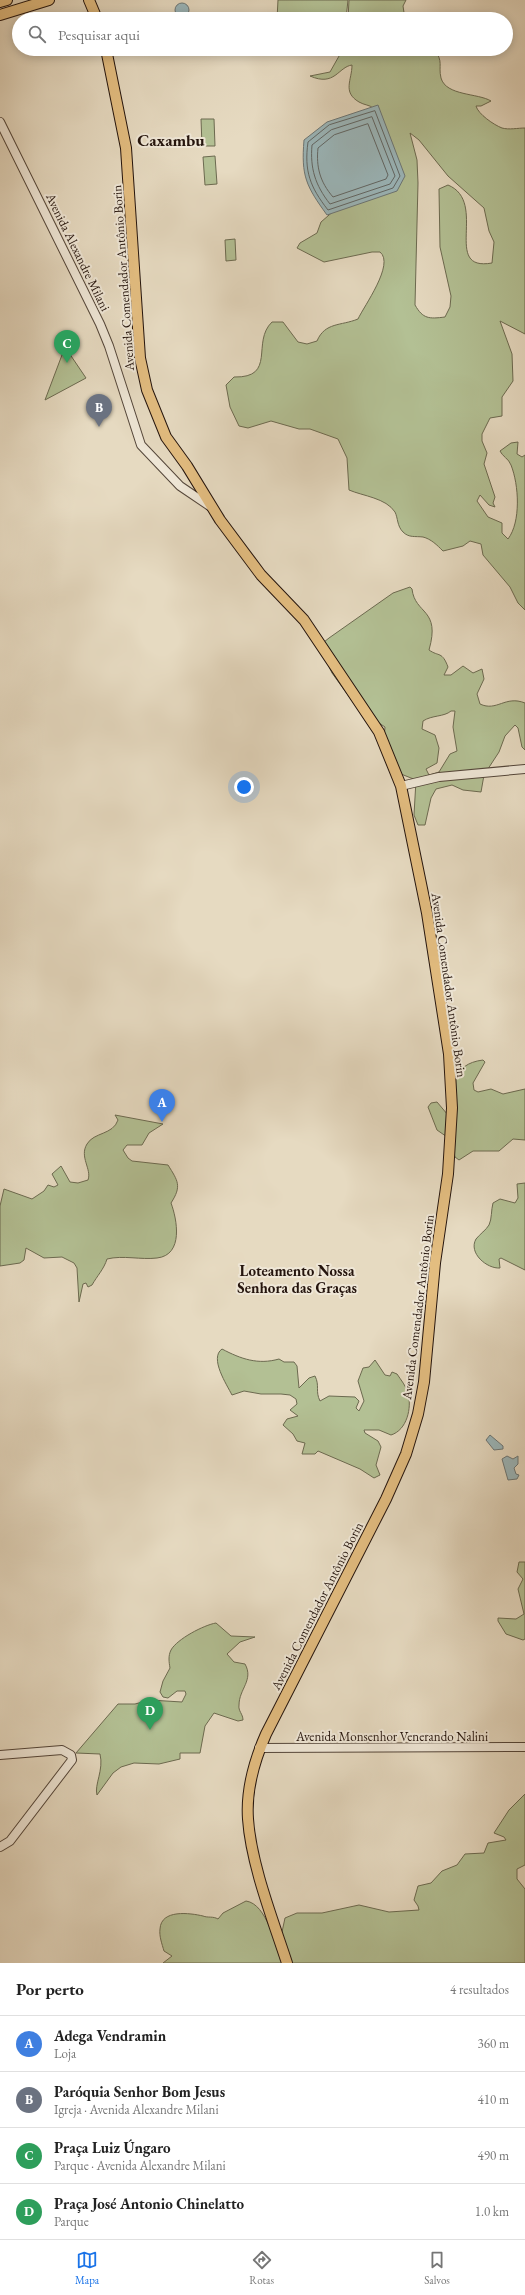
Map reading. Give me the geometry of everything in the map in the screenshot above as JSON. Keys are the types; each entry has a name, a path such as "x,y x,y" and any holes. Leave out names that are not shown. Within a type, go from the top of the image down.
{"main road":[{"path":"0,2 7,0"},
{"path":"0,15 49,0"},
{"path":"89,0 94,12"},
{"path":"96,0 99,12"},
{"name":"Avenida Comendador Antônio Borin","path":"107,56 126,148 140,358 143,374 154,410 166,437 187,466 211,506 261,575 308,626 379,732 402,786 428,920 449,1054 452,1108 448,1174 435,1263 424,1382 417,1420 396,1477 349,1574 310,1646 259,1748 250,1789 248,1819 266,1901 287,1963"}],"street":[{"name":"Avenida Alexandre Milani","path":"0,122 102,329 141,445 180,486 211,506"},
{"path":"402,786 439,778 525,769"},
{"name":"Avenida Monsenhor Venerando Nalini","path":"259,1748 525,1747"},
{"path":"0,1755 62,1750 71,1755 72,1760 10,1841 0,1846"}],"green space":[{"path":"278,0 348,0 347,12 277,12"},
{"path":"349,0 406,0 403,6 404,12 348,12"},
{"path":"339,56 438,56 440,74 444,84 456,91 485,98 491,101 481,106 476,106 483,116 499,127 508,129 525,128 525,334 500,321 512,354 513,381 502,397 502,416 490,418 482,434 482,441 487,453 484,464 495,497 493,503 495,507 489,505 480,495 477,501 488,517 502,523 502,533 508,539 512,532 517,513 517,493 514,473 511,465 500,451 511,443 518,442 517,454 522,457 525,455 525,610 518,603 510,587 483,555 481,544 470,541 463,546 443,551 434,542 426,538 405,534 400,527 395,512 391,507 380,500 349,490 347,458 338,439 310,429 299,429 271,421 248,428 239,426 230,407 226,385 234,377 247,376 255,372 259,365 266,330 272,322 283,322 298,342 307,344 317,341 320,335 329,328 358,319 377,285 384,266 384,258 380,252 372,252 324,262 297,248 300,243 317,233 321,222 344,202 373,108 359,102 354,98 349,90 352,65 347,66 331,78 318,79 310,76 330,72","holes":["410,133 419,140 448,176 484,208 489,231 494,242 492,263 477,263 469,257 466,247 465,206 460,194 448,185 439,189 440,247 451,296 450,307 445,317 431,318 421,313 415,305 418,183 417,160"]},
{"path":"201,119 214,119 215,146 202,146"},
{"path":"215,156 217,184 205,185 203,157"},
{"path":"235,239 236,260 226,261 225,240"},
{"path":"65,347 86,378 45,400"},
{"path":"410,587 412,589 414,597 430,619 432,626 432,636 429,650 442,656 448,667 444,675 451,675 463,666 473,673 482,669 484,679 477,694 480,704 491,706 512,701 525,703 525,750 522,747 518,728 515,725 505,736 499,752 484,775 481,792 463,790 452,785 436,789 431,798 425,825 418,825 414,815 416,780 401,774 384,738 385,727 358,709 332,673 323,654 324,642 393,593","holes":["455,711 453,727 457,751 450,754 439,772 429,775 426,769 437,763 439,748 435,735 422,729 423,721"]},
{"path":"483,1060 485,1062 473,1083 474,1090 478,1092 491,1089 503,1094 525,1089 525,1140 513,1139 499,1151 473,1151 459,1160 455,1157 450,1139 437,1130 428,1107 431,1103 437,1102 448,1115 455,1079 459,1072 465,1066 473,1062"},
{"path":"115,1115 163,1124 149,1133 142,1145 127,1145 123,1150 132,1161 168,1165 174,1175 178,1188 171,1203 176,1227 175,1243 166,1255 157,1258 119,1257 107,1259 92,1285 88,1287 86,1283 83,1284 79,1302 77,1268 74,1263 62,1257 44,1258 26,1248 24,1260 20,1263 0,1266 0,1206 4,1189 32,1199 44,1191 48,1185 54,1187 58,1185 52,1174 61,1166 70,1182 78,1183 88,1180 89,1176 84,1154 87,1144 94,1137 108,1131 116,1125 118,1120"},
{"path":"525,1183 525,1270 501,1258 499,1259 500,1268 495,1268 480,1259 475,1250 474,1244 476,1239 489,1225 493,1203 500,1199 515,1203 518,1198 517,1184"},
{"path":"222,1349 236,1356 250,1360 271,1361 279,1359 284,1362 294,1362 297,1366 299,1388 309,1378 315,1376 320,1401 329,1396 355,1397 359,1401 356,1408 359,1411 364,1401 358,1381 363,1368 369,1367 375,1360 385,1375 390,1376 392,1372 397,1374 408,1393 409,1412 407,1418 401,1428 391,1435 379,1430 364,1430 365,1433 378,1441 381,1447 376,1465 380,1475 374,1478 360,1469 318,1451 315,1454 302,1454 305,1443 297,1441 293,1434 283,1425 287,1419 298,1416 290,1410 297,1404 296,1399 290,1395 261,1394 244,1391 232,1395 218,1365 218,1353"},
{"path":"519,1562 525,1562 525,1639 523,1640 506,1634 498,1621 498,1618 516,1619 524,1614 518,1589 523,1579 517,1572"},
{"path":"216,1623 231,1636 255,1637 240,1642 227,1654 234,1662 245,1664 247,1670 247,1680 241,1694 239,1705 243,1720 238,1721 214,1713 205,1726 200,1753 180,1753 180,1759 159,1764 134,1763 121,1767 113,1773 97,1795 96,1791 101,1766 100,1754 76,1753 118,1704 135,1704 150,1700 182,1702 186,1694 185,1691 177,1691 168,1698 163,1697 160,1692 163,1681 170,1668 170,1652 179,1641 191,1633"},
{"path":"525,1794 525,1865 517,1869 517,1879 525,1889 525,1963 289,1963 282,1932 285,1918 297,1913 322,1913 359,1905 389,1912 419,1910 414,1900 418,1886 431,1883 442,1871 457,1865 465,1854 484,1853 488,1843 506,1840 504,1837 494,1833 509,1810"},
{"path":"246,1901 260,1909 265,1917 282,1963 163,1963 172,1956 164,1951 160,1937 160,1929 165,1918 177,1914 191,1914 218,1919 223,1913"}],"water":[{"path":"182,3 188,7 188,12 176,12 175,10 177,5"},
{"path":"378,105 405,176 397,191 327,215 314,196 306,180 303,163 304,140 327,122"},
{"path":"490,1435 503,1446 503,1449 494,1450 486,1440"},
{"path":"507,1456 513,1459 518,1456 518,1464 514,1468 516,1474 519,1475 517,1479 508,1480 502,1459"}],"place":[{"name":"Praça Luiz Úngaro","path":"67,363"},
{"name":"Paróquia Senhor Bom Jesus","path":"99,427"},
{"name":"Adega Vendramin","path":"162,1122"},
{"name":"Praça José Antonio Chinelatto","path":"150,1730"}],"district":[{"name":"Caxambu","path":"171,140"},
{"name":"Loteamento Nossa Senhora das Graças","path":"297,1278"}]}
